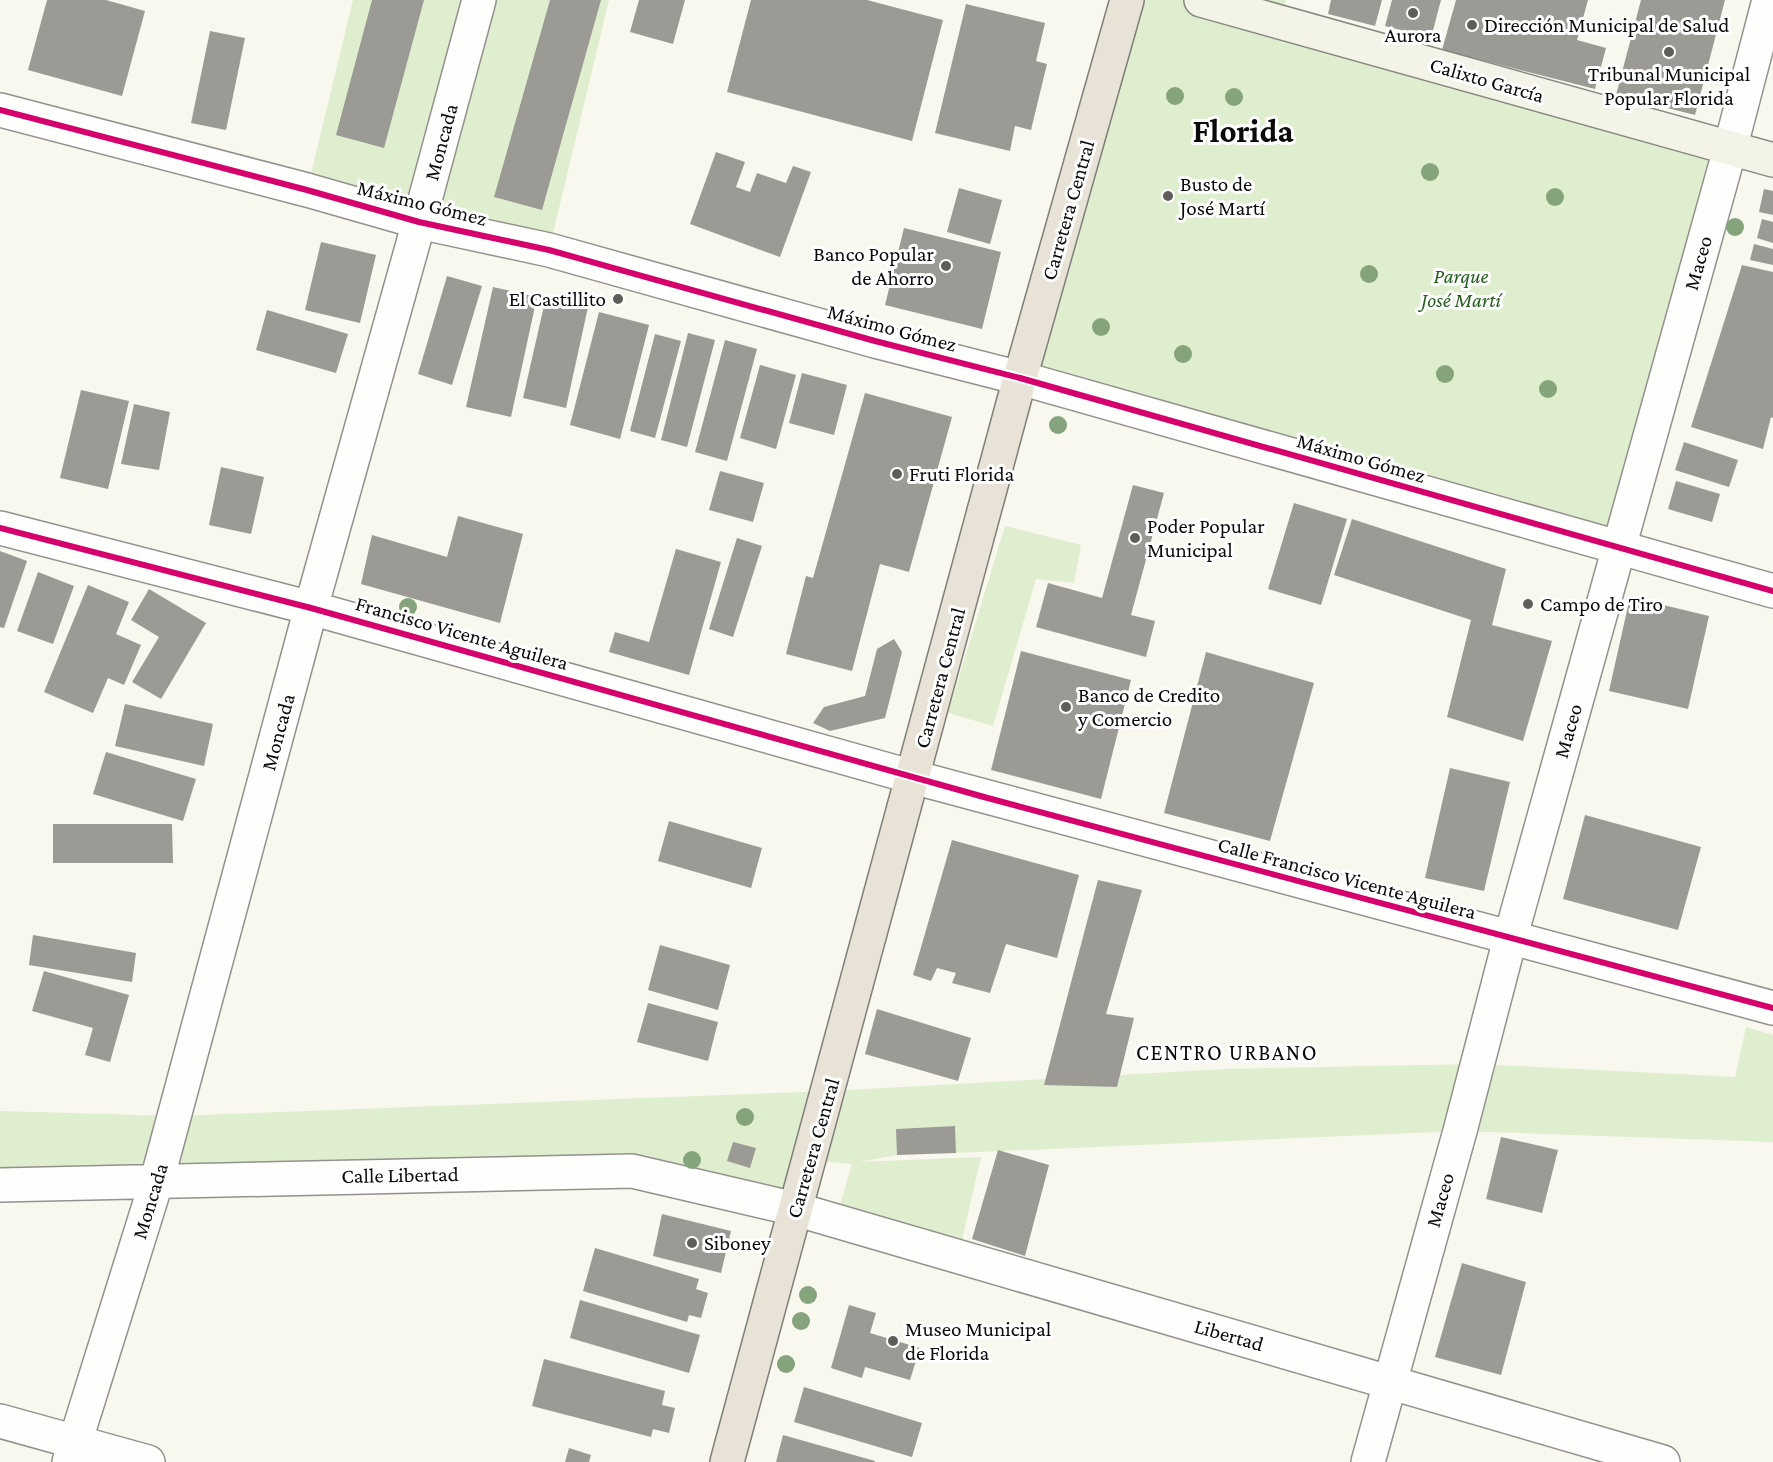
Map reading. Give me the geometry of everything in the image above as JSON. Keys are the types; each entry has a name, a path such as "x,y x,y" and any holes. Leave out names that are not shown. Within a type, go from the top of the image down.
{"highway":[{"name":"Carretera Central","path":"727,1462 1020,378 1127,0"}],"main road":[{"name":"Calixto García","path":"1201,0 1773,160"}],"street":[{"name":"Moncada","path":"72,1451 158,1180 311,608 479,0"},
{"name":"Maceo","path":"1368,1462 1769,0"},
{"name":"Máximo Gómez","path":"0,110 307,190 419,222 549,250 875,341 1020,378 1773,591"},
{"name":"Francisco Vicente Aguilera","path":"0,528 311,608 913,777"},
{"name":"Calle Francisco Vicente Aguilera","path":"913,777 1773,1008"},
{"name":"Calle Libertad","path":"0,1185 632,1171 795,1209"},
{"name":"Libertad","path":"795,1209 1663,1462"},
{"path":"0,1421 72,1451 148,1462"}],"green space":[{"path":"353,0 609,0 549,250 307,190"},
{"name":"Parque José Martí","path":"1127,0 1286,0 1280,22 1730,149 1619,548 1020,378"},
{"path":"1005,526 1081,545 1074,583 1036,579 993,726 948,713"},
{"path":"1746,1027 1773,1035 1773,1142 1460,1131 956,1153 955,1126 897,1129 897,1155 858,1162 981,1157 962,1240 839,1208 852,1164 810,1160 795,1209 632,1171 0,1185 0,1111 175,1116 829,1091 1226,1069 1477,1064 1735,1077"}],"building":[{"path":"47,0 106,0 145,11 122,96 28,70"},
{"path":"372,0 424,0 384,148 336,135"},
{"path":"550,0 601,0 542,210 494,197"},
{"path":"639,0 685,0 673,44 630,32"},
{"path":"751,0 867,0 943,20 912,141 727,92"},
{"path":"1331,0 1382,0 1375,26 1328,14"},
{"name":"Aurora","path":"1392,0 1441,0 1431,38 1385,26"},
{"path":"1456,0 1588,0 1577,40 1606,48 1595,89 1442,50"},
{"name":"Tribunal Municipal Popular Florida","path":"1641,0 1725,0 1695,115 1616,95"},
{"path":"966,4 1045,23 1036,61 1047,64 1031,130 1015,126 1010,151 935,133"},
{"path":"210,31 245,38 226,130 191,123"},
{"path":"716,152 745,162 736,187 750,192 757,173 786,183 793,166 811,172 780,257 690,224"},
{"path":"959,188 1002,200 990,244 947,232"},
{"path":"1764,189 1773,191 1773,215 1759,212"},
{"path":"1762,219 1773,222 1773,243 1757,238"},
{"name":"Banco Popular de Ahorro","path":"904,228 1001,252 982,329 885,305"},
{"path":"321,242 376,255 360,323 305,310"},
{"path":"1754,244 1773,249 1773,265 1750,260"},
{"path":"1742,265 1773,272 1773,418 1771,417 1763,449 1691,427"},
{"path":"447,276 482,286 452,385 418,374"},
{"path":"493,287 537,297 511,417 466,407"},
{"path":"546,297 588,307 566,408 523,398"},
{"path":"267,310 348,334 336,373 256,350"},
{"path":"599,312 649,325 620,439 570,425"},
{"path":"688,333 715,340 687,447 661,440"},
{"path":"655,334 681,341 655,438 630,431"},
{"path":"725,340 757,349 727,461 695,452"},
{"path":"760,365 796,375 776,449 740,438"},
{"path":"802,373 847,385 834,435 789,423"},
{"path":"81,390 129,401 108,489 60,478"},
{"path":"865,393 952,417 909,572 880,564 852,671 786,654 806,576 813,578"},
{"path":"134,404 170,412 159,470 121,464"},
{"path":"1684,442 1738,460 1729,487 1675,470"},
{"path":"221,467 264,477 251,534 209,525"},
{"path":"720,471 764,483 753,522 709,510"},
{"path":"1676,481 1720,494 1712,522 1668,509"},
{"name":"Poder Popular Municipal","path":"1133,485 1164,493 1131,615 1155,621 1146,657 1036,627 1048,583 1102,598"},
{"path":"1294,503 1347,519 1321,605 1268,589"},
{"path":"458,516 523,534 500,623 361,584 372,535 447,557"},
{"path":"1352,519 1506,569 1492,625 1552,641 1523,741 1447,717 1471,620 1334,575"},
{"path":"737,538 762,546 733,637 709,629"},
{"path":"676,549 721,562 689,675 609,652 615,632 649,642"},
{"path":"0,551 27,561 4,628 0,627"},
{"path":"38,572 74,586 53,644 17,631"},
{"path":"88,585 129,602 116,634 141,645 124,685 108,678 93,713 44,692"},
{"path":"149,589 206,623 161,699 132,682 159,637 131,620"},
{"path":"1630,597 1709,616 1688,709 1609,691"},
{"path":"894,639 902,652 885,718 830,731 813,723 824,707 865,696 877,649"},
{"name":"Banco de Credito y Comercio","path":"1021,651 1131,680 1101,799 991,770"},
{"path":"1206,652 1314,683 1270,841 1164,813"},
{"path":"125,704 213,724 204,766 115,746"},
{"path":"106,752 196,779 183,821 93,794"},
{"path":"1450,768 1510,782 1484,891 1425,878"},
{"path":"1585,815 1701,847 1678,930 1563,899"},
{"path":"669,821 762,848 751,888 658,861"},
{"path":"53,824 172,824 173,863 53,863"},
{"path":"952,840 1079,875 1057,958 1006,944 990,993 952,983 956,973 937,968 931,981 913,975"},
{"path":"1098,880 1142,890 1106,1014 1134,1018 1117,1087 1044,1085"},
{"path":"33,935 136,953 132,982 29,965"},
{"path":"660,945 730,965 718,1010 648,990"},
{"path":"44,971 129,995 110,1062 85,1055 93,1028 32,1011"},
{"path":"648,1003 718,1022 708,1061 637,1042"},
{"path":"877,1009 971,1038 958,1081 865,1054"},
{"path":"955,1126 956,1153 897,1155 896,1129"},
{"path":"1501,1137 1558,1150 1542,1213 1486,1199"},
{"path":"733,1142 756,1148 750,1168 727,1161"},
{"path":"998,1150 1049,1165 1025,1256 972,1239"},
{"name":"Siboney","path":"662,1214 731,1231 721,1273 653,1256"},
{"path":"595,1248 699,1279 696,1289 708,1293 701,1318 689,1315 687,1322 583,1291"},
{"path":"1462,1263 1526,1282 1501,1375 1435,1357"},
{"path":"580,1300 700,1335 689,1373 570,1338"},
{"path":"849,1305 876,1313 870,1333 920,1348 910,1380 865,1367 862,1378 831,1368"},
{"path":"544,1359 665,1391 662,1405 675,1408 669,1433 653,1429 651,1437 532,1406"},
{"path":"804,1387 922,1423 912,1457 794,1422"},
{"path":"783,1435 875,1461 875,1462 776,1462"},
{"path":"569,1448 591,1455 589,1462 565,1462"}],"cycle path":[{"path":"0,110 307,190 419,222 549,250 875,341 1020,378 1773,591"},
{"path":"0,528 311,608 984,797 1773,1008"}],"place":[{"name":"Aurora","path":"1413,13"},
{"name":"Dirección Municipal de Salud","path":"1472,25"},
{"name":"Tribunal Municipal Popular Florida","path":"1669,52"},
{"name":"Busto de José Martí","path":"1168,196"},
{"name":"Banco Popular de Ahorro","path":"946,266"},
{"name":"El Castillito","path":"618,299"},
{"name":"Fruti Florida","path":"897,474"},
{"name":"Poder Popular Municipal","path":"1135,538"},
{"name":"Campo de Tiro","path":"1528,604"},
{"name":"Banco de Credito y Comercio","path":"1066,707"},
{"name":"Siboney","path":"692,1243"},
{"name":"Museo Municipal de Florida","path":"893,1341"}],"district":[{"name":"Florida","path":"1243,130"},
{"name":"CENTRO URBANO","path":"1227,1052"}]}
